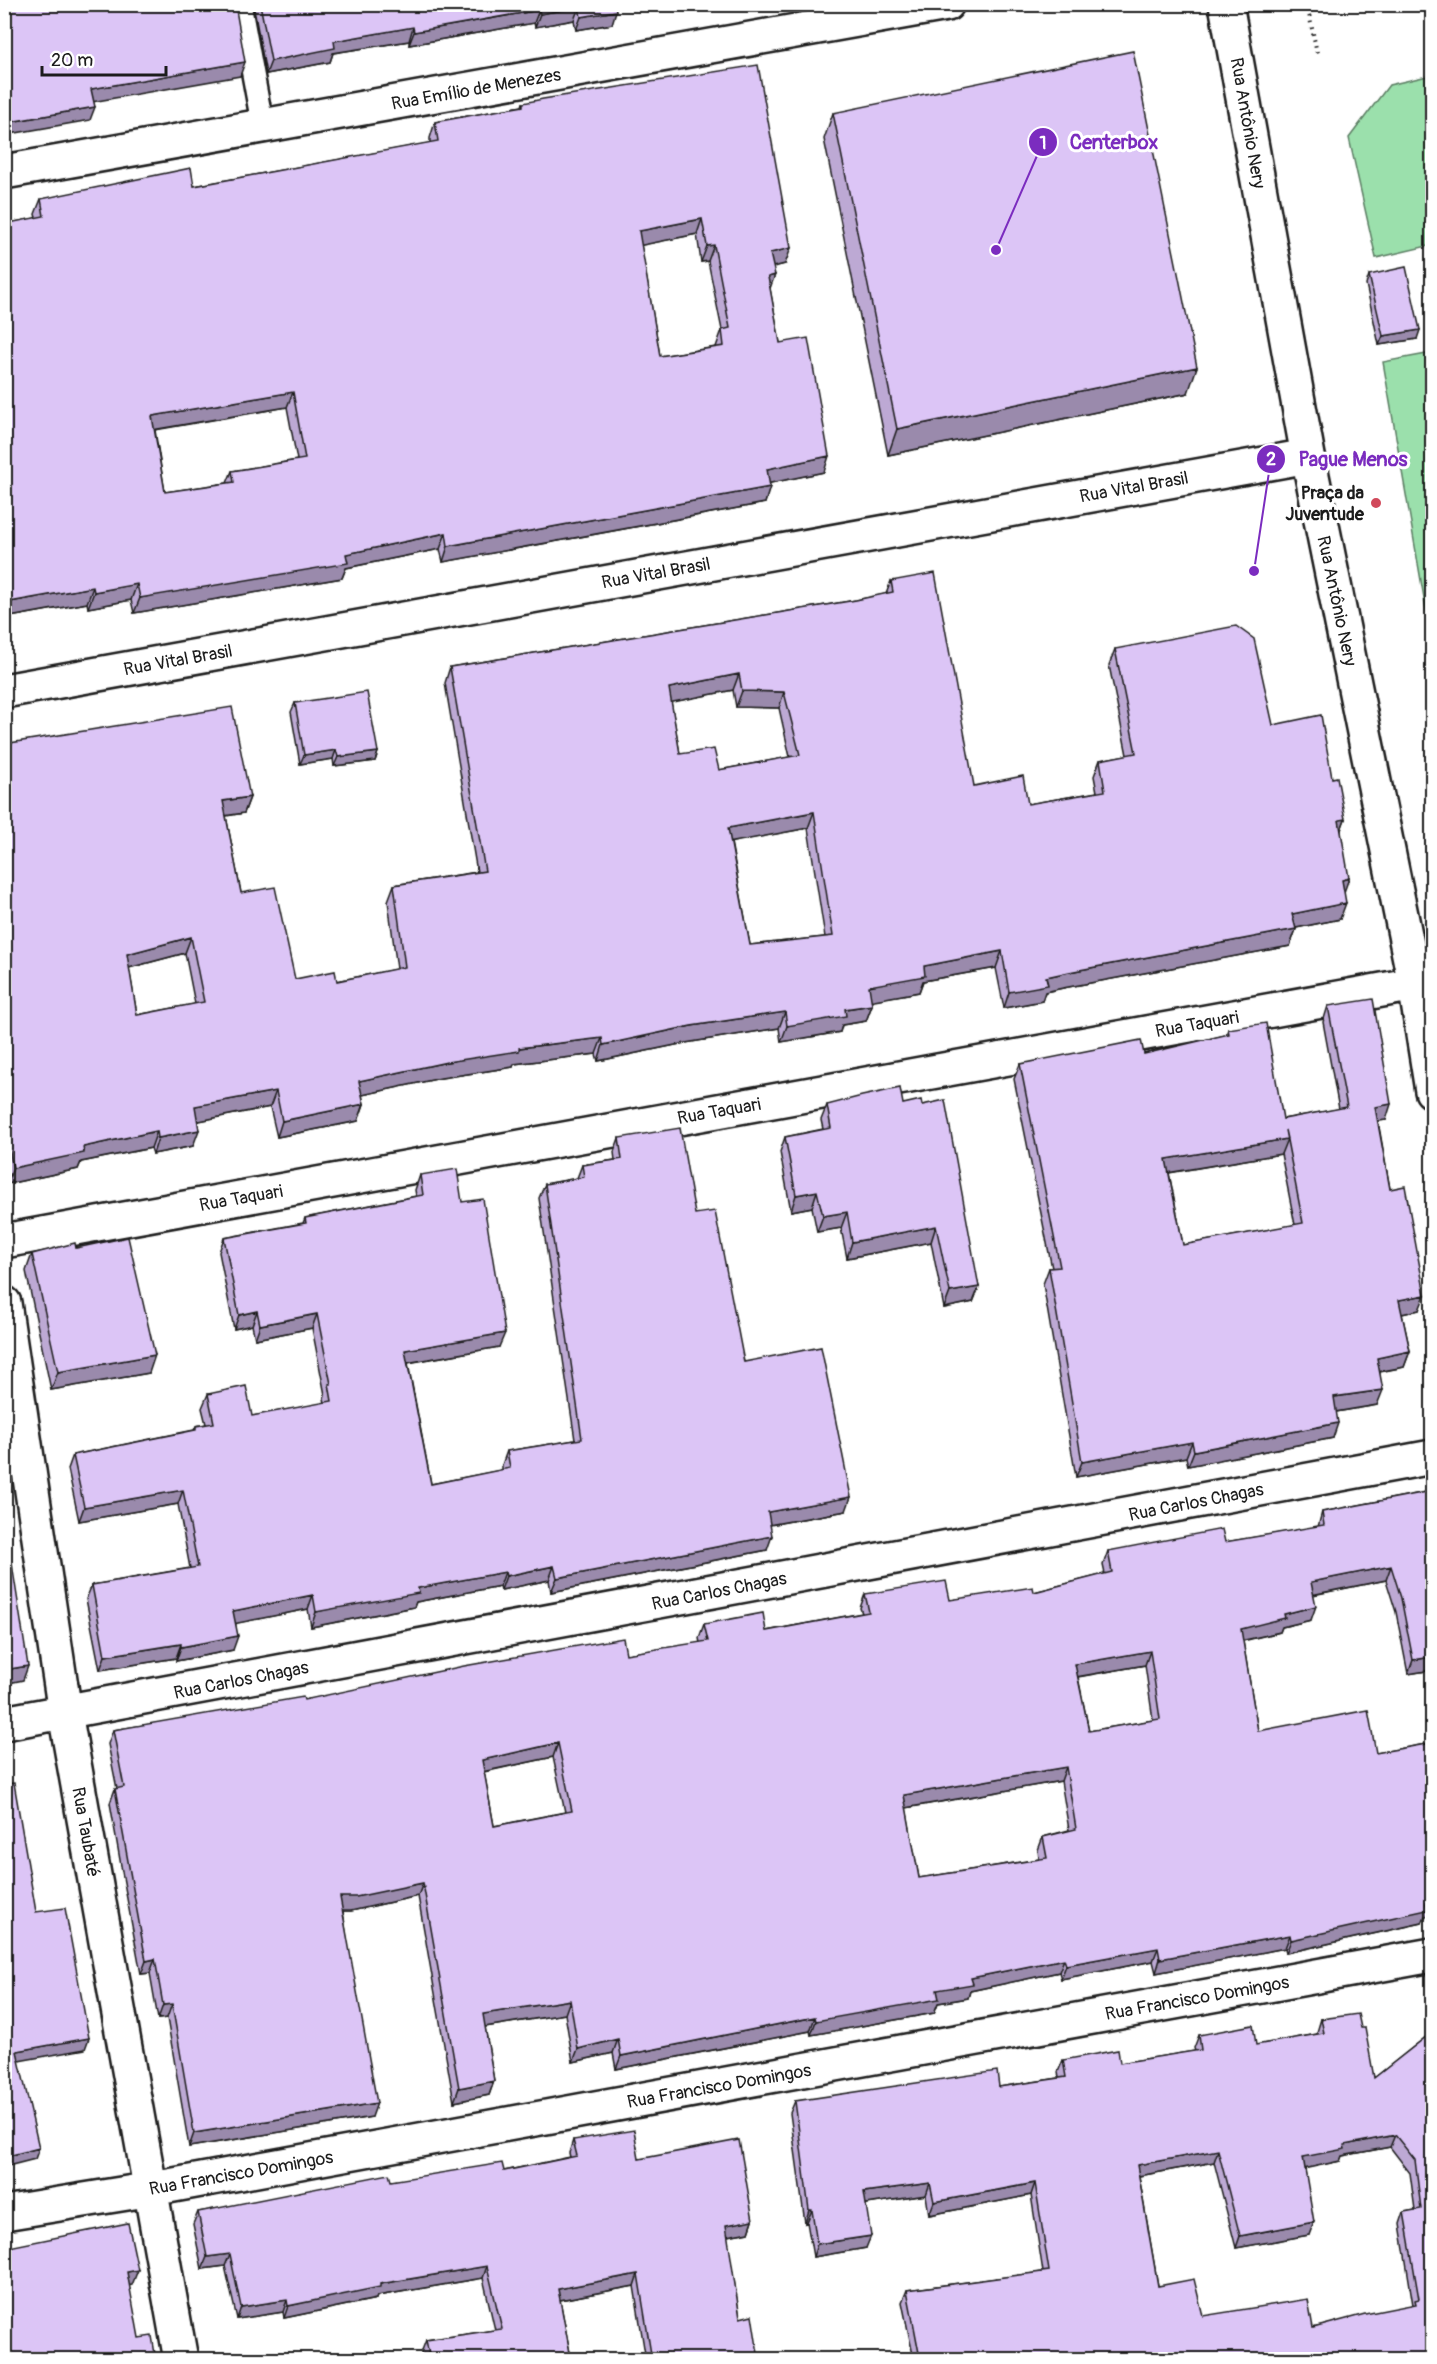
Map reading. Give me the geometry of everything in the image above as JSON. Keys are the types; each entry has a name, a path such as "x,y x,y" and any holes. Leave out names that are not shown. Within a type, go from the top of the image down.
{"street":[{"name":"Rua Emílio de Menezes","path":"4,172 263,128 947,4"},
{"name":"Rua Antônio Nery","path":"1226,4 1308,456 1424,981 1432,1090"},
{"name":"Rua Vital Brasil","path":"4,691 1308,456"},
{"name":"Rua Taquari","path":"4,1241 1424,981"},
{"name":"Rua Taubaté","path":"4,1303 65,1713 181,2360"},
{"name":"Rua Carlos Chagas","path":"4,1723 1432,1457"},
{"name":"Rua Francisco Domingos","path":"4,2213 152,2189 1432,1955"}],"lane":[{"path":"240,4 263,128"}],"path":[{"path":"1307,4 1317,54"}],"green space":[{"path":"1432,75 1432,245 1376,258 1349,138 1389,85"},
{"path":"1432,353 1432,644 1383,362"}],"building":[{"path":"4,4 235,4 245,62 91,89 95,107 4,123"},
{"path":"260,4 615,4 616,11 581,17 579,7 540,14 539,10 414,32 413,27 334,41 335,48 271,61"},
{"path":"1133,51 1197,367 897,429 833,113"},
{"path":"758,65 791,248 770,253 775,275 768,277 780,343 808,338 829,456 767,469 770,487 448,546 446,533 346,554 348,563 140,598 137,584 94,592 93,587 4,603 4,224 44,216 41,199 191,168 194,186 438,141 435,122 523,106 523,103","holes":["702,219 707,246 714,245 730,328 722,330 724,346 660,356 639,231","293,392 305,459 232,471 234,482 165,492 152,416"]},
{"path":"1406,267 1420,330 1383,336 1369,275"},
{"path":"935,573 974,786 1023,776 1028,804 1105,791 1100,760 1136,753 1115,649 1236,626 1254,639 1273,725 1321,715 1332,778 1337,777 1345,819 1339,820 1349,878 1342,880 1346,903 1292,914 1296,929 1046,977 1048,985 1009,992 1002,951 924,966 925,976 869,986 872,1005 845,1009 846,1016 787,1026 785,1012 691,1026 603,1045 602,1038 519,1048 519,1051 447,1062 359,1081 364,1104 282,1121 276,1091 195,1106 199,1130 158,1138 157,1131 83,1147 84,1153 13,1168 4,1123 4,744 232,707 250,797 223,801 241,893 275,887 295,979 335,971 337,981 405,967 394,885 485,871 450,667 856,600 893,592 891,581","holes":["739,674 742,691 784,692 800,755 719,770 714,749 680,754 669,688","814,812 833,936 750,945 728,828","191,937 204,1002 137,1015 127,954"]},
{"path":"367,692 378,752 338,757 336,750 304,755 295,703"},
{"path":"1373,999 1391,1104 1375,1107 1390,1189 1405,1186 1425,1295 1399,1300 1410,1351 1377,1358 1383,1390 1334,1397 1338,1423 1194,1451 1192,1442 1082,1462 1049,1268 1060,1267 1020,1064 1141,1040 1144,1054 1229,1034 1228,1029 1266,1023 1283,1119 1347,1107 1328,1006","holes":["1287,1139 1303,1223 1183,1245 1166,1159"]},
{"path":"900,1088 903,1104 921,1100 922,1105 945,1100 979,1287 950,1292 936,1226 852,1242 847,1212 823,1216 817,1191 796,1195 785,1137 831,1128 827,1105"},
{"path":"680,1128 695,1214 715,1211 744,1362 821,1347 851,1497 768,1512 772,1536 557,1578 554,1566 506,1576 505,1572 418,1588 419,1593 316,1612 313,1595 233,1611 238,1636 181,1647 181,1644 105,1656 92,1585 198,1567 183,1490 84,1507 73,1455 196,1430 196,1426 214,1423 208,1394 246,1386 252,1416 332,1401 329,1384 331,1384 317,1314 260,1325 257,1311 239,1315 224,1238 306,1223 305,1218 423,1195 420,1175 457,1169 462,1202 483,1199 505,1333 405,1350 431,1484 510,1468 507,1451 582,1439 545,1184 584,1177 582,1165 622,1159 619,1138"},
{"path":"128,1237 155,1355 58,1372 32,1254 75,1243 76,1248"},
{"path":"1432,1491 1432,1657 1413,1660 1401,1598 1391,1566 1311,1582 1316,1606 1284,1614 1285,1618 1241,1629 1258,1731 1368,1710 1376,1753 1432,1743 1432,1902 1426,1903 1427,1910 1291,1940 1290,1935 1160,1959 1158,1948 1066,1965 1064,1959 971,1978 973,1984 937,1990 939,1999 816,2021 815,2017 621,2056 618,2039 578,2049 570,2000 483,2014 494,2081 459,2088 423,1883 356,1897 340,1897 377,2103 194,2133 172,2004 163,2005 155,1959 146,1961 115,1789 124,1787 113,1730 303,1697 304,1700 464,1666 623,1638 626,1654 708,1641 704,1624 763,1613 766,1631 869,1612 865,1594 946,1581 950,1600 1033,1587 1034,1592 1112,1572 1108,1551 1222,1529 1225,1542 1324,1525 1322,1512","holes":["1150,1651 1160,1719 1089,1731 1075,1664","558,1743 572,1811 494,1826 482,1760","1066,1767 1076,1829 1043,1837 1047,1858 919,1878 904,1795"]},
{"path":"12,1564 28,1666 4,1670 4,1565"},
{"path":"14,1783 36,1912 65,1908 89,2038 17,2051 39,2148 4,2157 4,1784"},
{"path":"1358,2014 1361,2028 1365,2028 1374,2078 1432,2032 1432,2360 884,2360 919,2353 907,2290 1049,2271 1035,2183 934,2202 930,2183 864,2192 871,2236 817,2244 812,2210 809,2210 795,2101 997,2071 999,2087 1066,2077 1063,2060 1118,2050 1120,2063 1201,2050 1199,2035 1253,2025 1256,2045 1324,2033 1321,2019","holes":["1395,2135 1415,2160 1421,2209 1404,2212 1419,2299 1415,2300 1416,2304 1365,2314 1313,2328 1308,2299 1203,2316 1194,2279 1158,2286 1137,2165 1218,2150 1240,2236 1314,2222 1303,2157 1345,2149 1344,2145"]},
{"path":"634,2130 639,2159 739,2140 753,2220 726,2225 740,2318 752,2315 759,2360 652,2360 638,2274 558,2289 571,2358 569,2360 430,2360 426,2340 502,2329 487,2266 380,2284 380,2287 288,2306 287,2300 241,2307 230,2254 207,2257 198,2212 389,2174 391,2181 502,2163 504,2171 577,2156 573,2140"},
{"path":"128,2223 138,2270 127,2272 139,2338 152,2336 156,2360 4,2360 4,2248"},
{"path":"342,2352 343,2360 299,2360 299,2358"}],"place":[{"name":"Centerbox","path":"996,250"},
{"name":"Praça da Juventude","path":"1376,503"},
{"name":"Pague Menos","path":"1254,571"}]}
